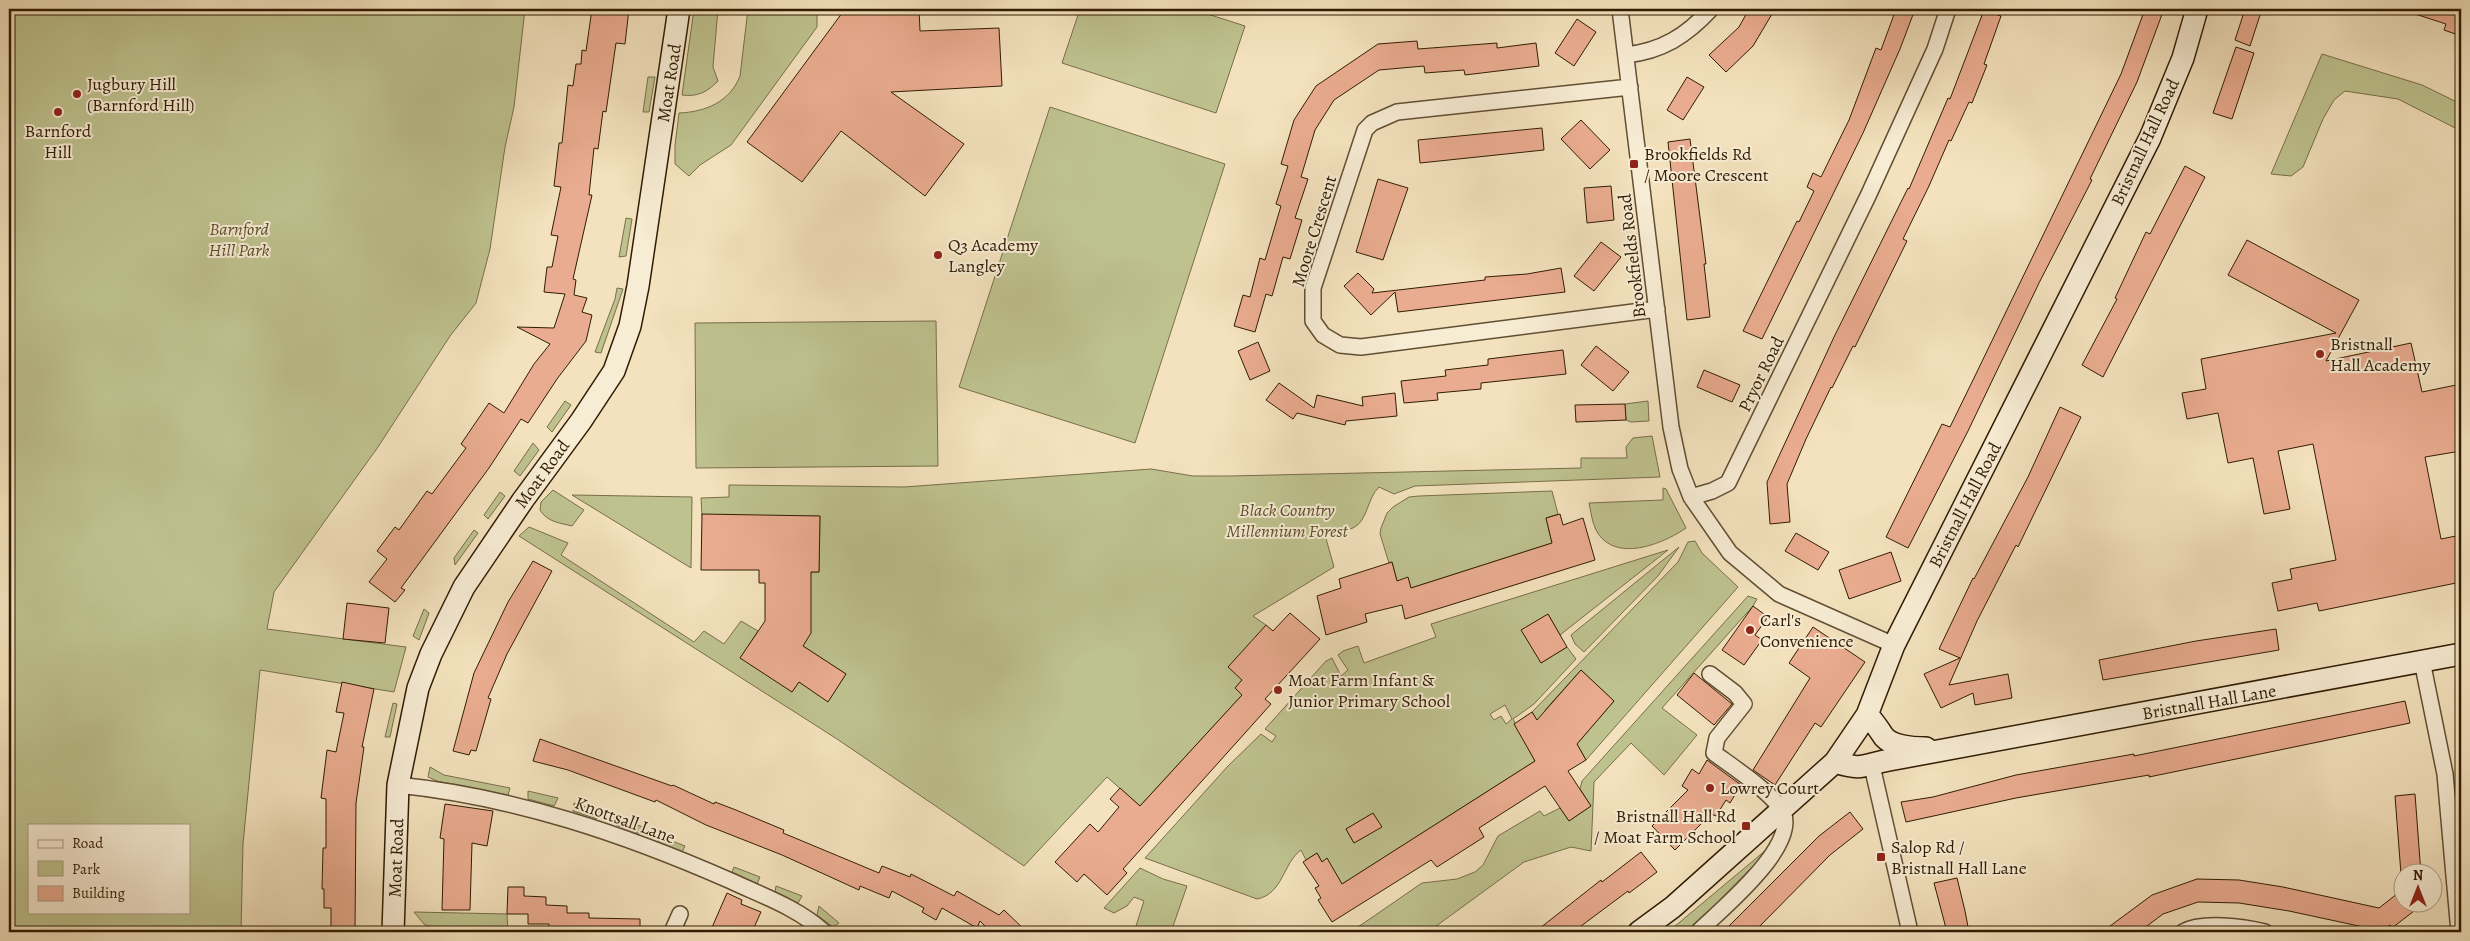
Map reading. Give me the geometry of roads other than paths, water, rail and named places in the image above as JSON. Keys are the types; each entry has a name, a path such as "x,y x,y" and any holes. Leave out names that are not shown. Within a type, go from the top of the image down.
{"street":[{"name":"Moat Road","path":"393,932 398,785 418,688 434,645 464,586 581,421 614,371 630,326 638,286 680,9"},
{"name":"Brookfields Road","path":"1620,9 1671,427 1680,469 1691,497"},
{"path":"1626,55 1652,51 1668,44 1683,34 1711,9"},
{"name":"Pryor Road","path":"1691,497 1712,492 1728,483 1872,187 1935,49 1948,9"},
{"name":"Bristnall Hall Road","path":"1639,932 1673,907 1835,762 1868,715 1894,645 2150,138 2182,58 2197,9"},
{"name":"Moore Crescent","path":"1630,87 1397,112 1372,123 1365,130 1313,288 1312,321 1323,334 1340,345 1360,347 1657,309"},
{"path":"1691,497 1730,553 1779,594 1894,645"},
{"name":"Bristnall Hall Lane","path":"1835,762 1853,768 2461,654"},
{"path":"2422,661 2445,774 2459,932"},
{"path":"1698,932 1760,872 1779,848 1786,822 1782,810 1761,790 1714,753 1717,738 1744,704 1735,693 1710,674"},
{"path":"1868,715 1874,721 1882,736 1884,753 1876,764 1910,932"},
{"name":"Bristnall Hall Lane","path":"1882,736 1909,747 1956,749"},
{"name":"Knottsall Lane","path":"398,785 486,798 541,810 626,838 772,900 799,913 824,932"},
{"path":"672,932 680,914"},
{"path":"2183,932 2216,926 2265,932"}],"place":[{"name":"Jugbury Hill (Barnford Hill)","path":"77,94"},
{"name":"Barnford Hill","path":"58,112"},
{"name":"Brookfields Rd / Moore Crescent","path":"1634,164"},
{"name":"Q3 Academy Langley","path":"938,255"},
{"name":"Bristnall Hall Academy","path":"2320,354"},
{"name":"Carl's Convenience","path":"1750,630"},
{"name":"Moat Farm Infant & Junior Primary School","path":"1278,690"},
{"name":"Lowrey Court","path":"1710,788"},
{"name":"Bristnall Hall Rd / Moat Farm School","path":"1746,826"},
{"name":"Salop Rd / Bristnall Hall Lane","path":"1881,857"}],"park label":[{"name":"Barnford Hill Park","path":"239,239"},
{"name":"Black Country Millennium Forest","path":"1287,520"}]}
